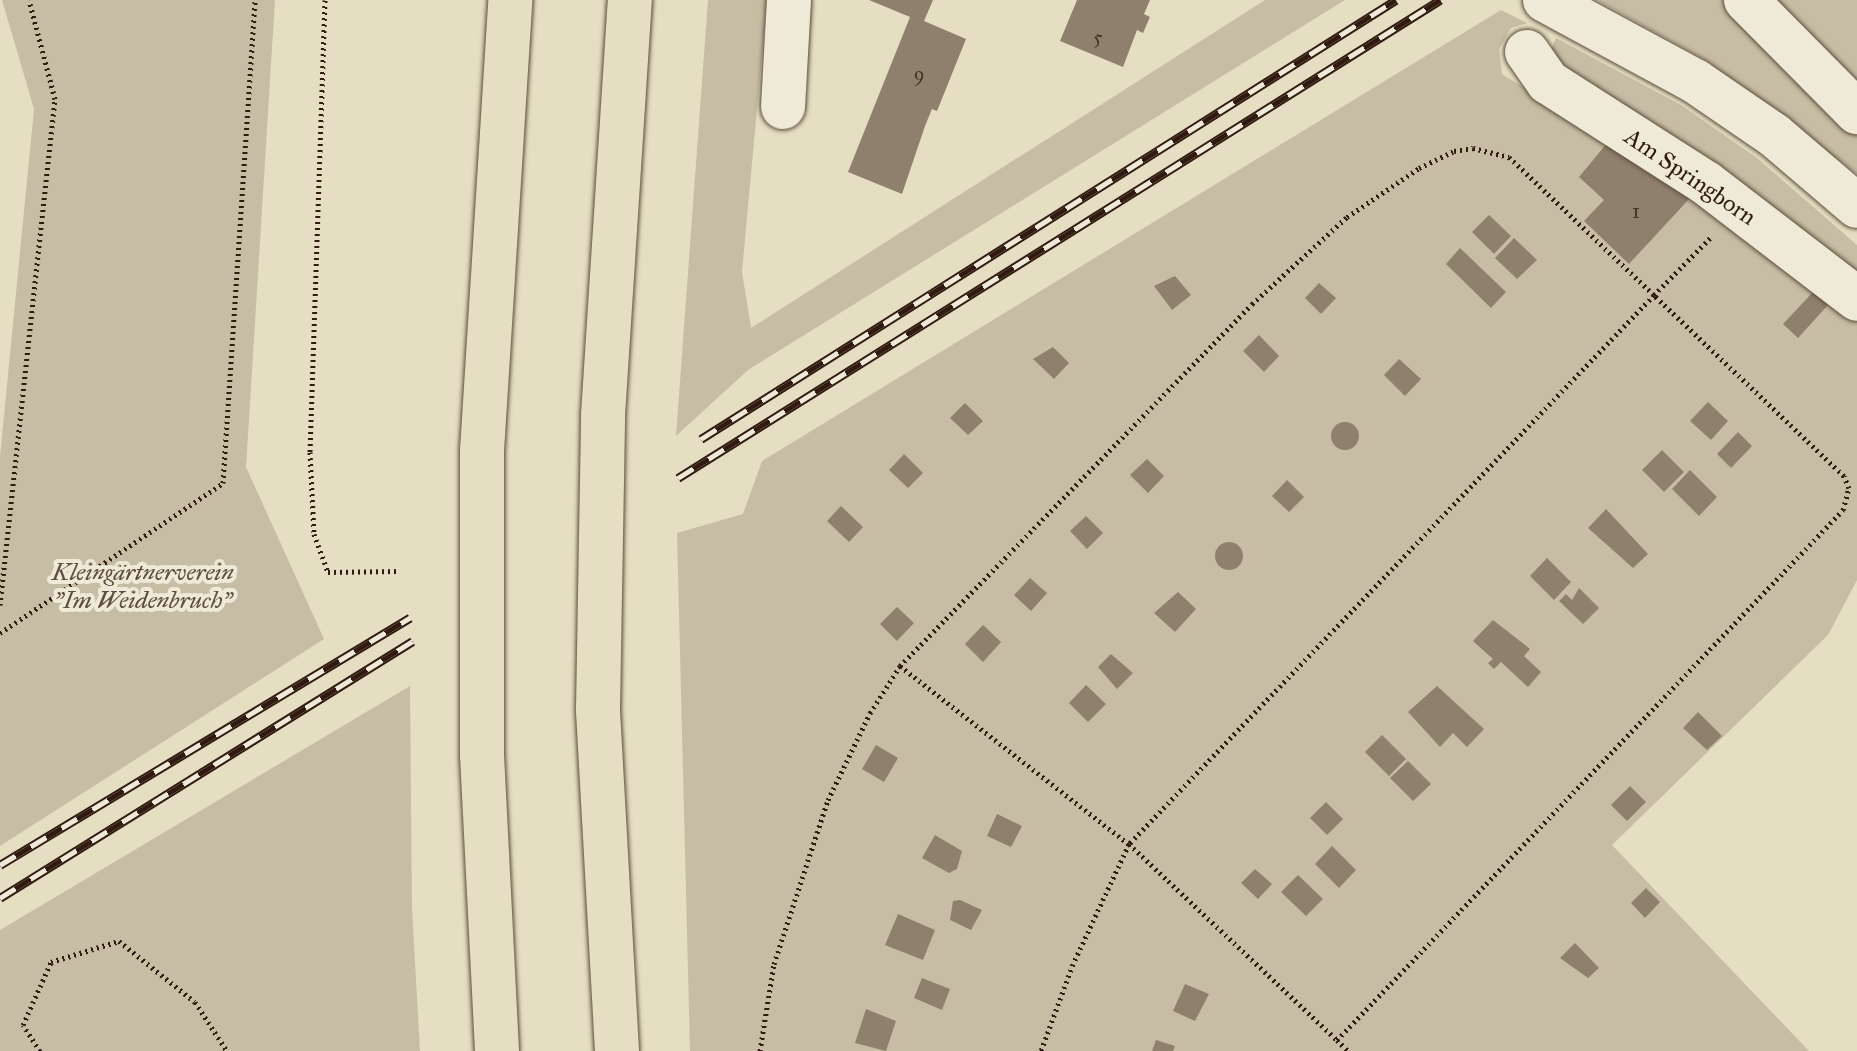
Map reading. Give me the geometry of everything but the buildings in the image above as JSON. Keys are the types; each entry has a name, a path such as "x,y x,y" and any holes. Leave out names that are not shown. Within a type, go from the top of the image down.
{"highway":[{"path":"497,1051 482,755 482,451 510,0"},
{"path":"617,1051 599,678 603,415 630,0"}],"street":[{"path":"783,107 789,0"},
{"path":"1746,0 1857,112"},
{"path":"1560,8 1695,81 1774,135 1857,206"},
{"name":"Am Springborn","path":"1527,52 1548,82 1738,208 1857,299"}],"path":[{"path":"0,605 55,99 29,0"},
{"path":"0,633 223,483 255,0"},
{"path":"325,0 310,452 314,534 328,572 399,571"},
{"path":"760,1051 774,964 828,800 870,713 900,666 1252,304 1347,217 1419,168 1454,151 1473,148 1509,157 1844,476 1849,501 1337,1040"},
{"path":"1041,1051 1073,964 1129,844 1738,208"},
{"path":"900,666 1129,844 1348,1051"},
{"path":"40,1051 23,1025 51,962 119,941 195,1002 227,1051"}],"green space":[{"name":"Kleingärtnerverein \"Im Weidenbruch\"","path":"2,0 275,0 246,467 324,639 0,846 0,457 34,109"},
{"path":"708,0 767,0 742,272 751,328 1265,0 1345,0 748,370 676,436"},
{"path":"1597,0 1729,0 1857,129 1857,174 1707,61"},
{"path":"1763,0 1857,0 1857,88"},
{"path":"1501,10 1527,23 1511,28 1499,49 1502,74 1719,210 1857,319 1857,580 1828,635 1612,845 1809,1051 690,1051 677,533 743,514 762,461"},
{"path":"1556,38 1681,105 1757,158 1857,245 1857,279 1557,69 1550,53"},
{"path":"410,686 412,909 420,1051 0,1051 0,930"}],"railway":[{"path":"701,439 1396,0"},
{"path":"678,478 1440,0"},
{"path":"0,865 410,618"},
{"path":"0,898 413,641"}]}
